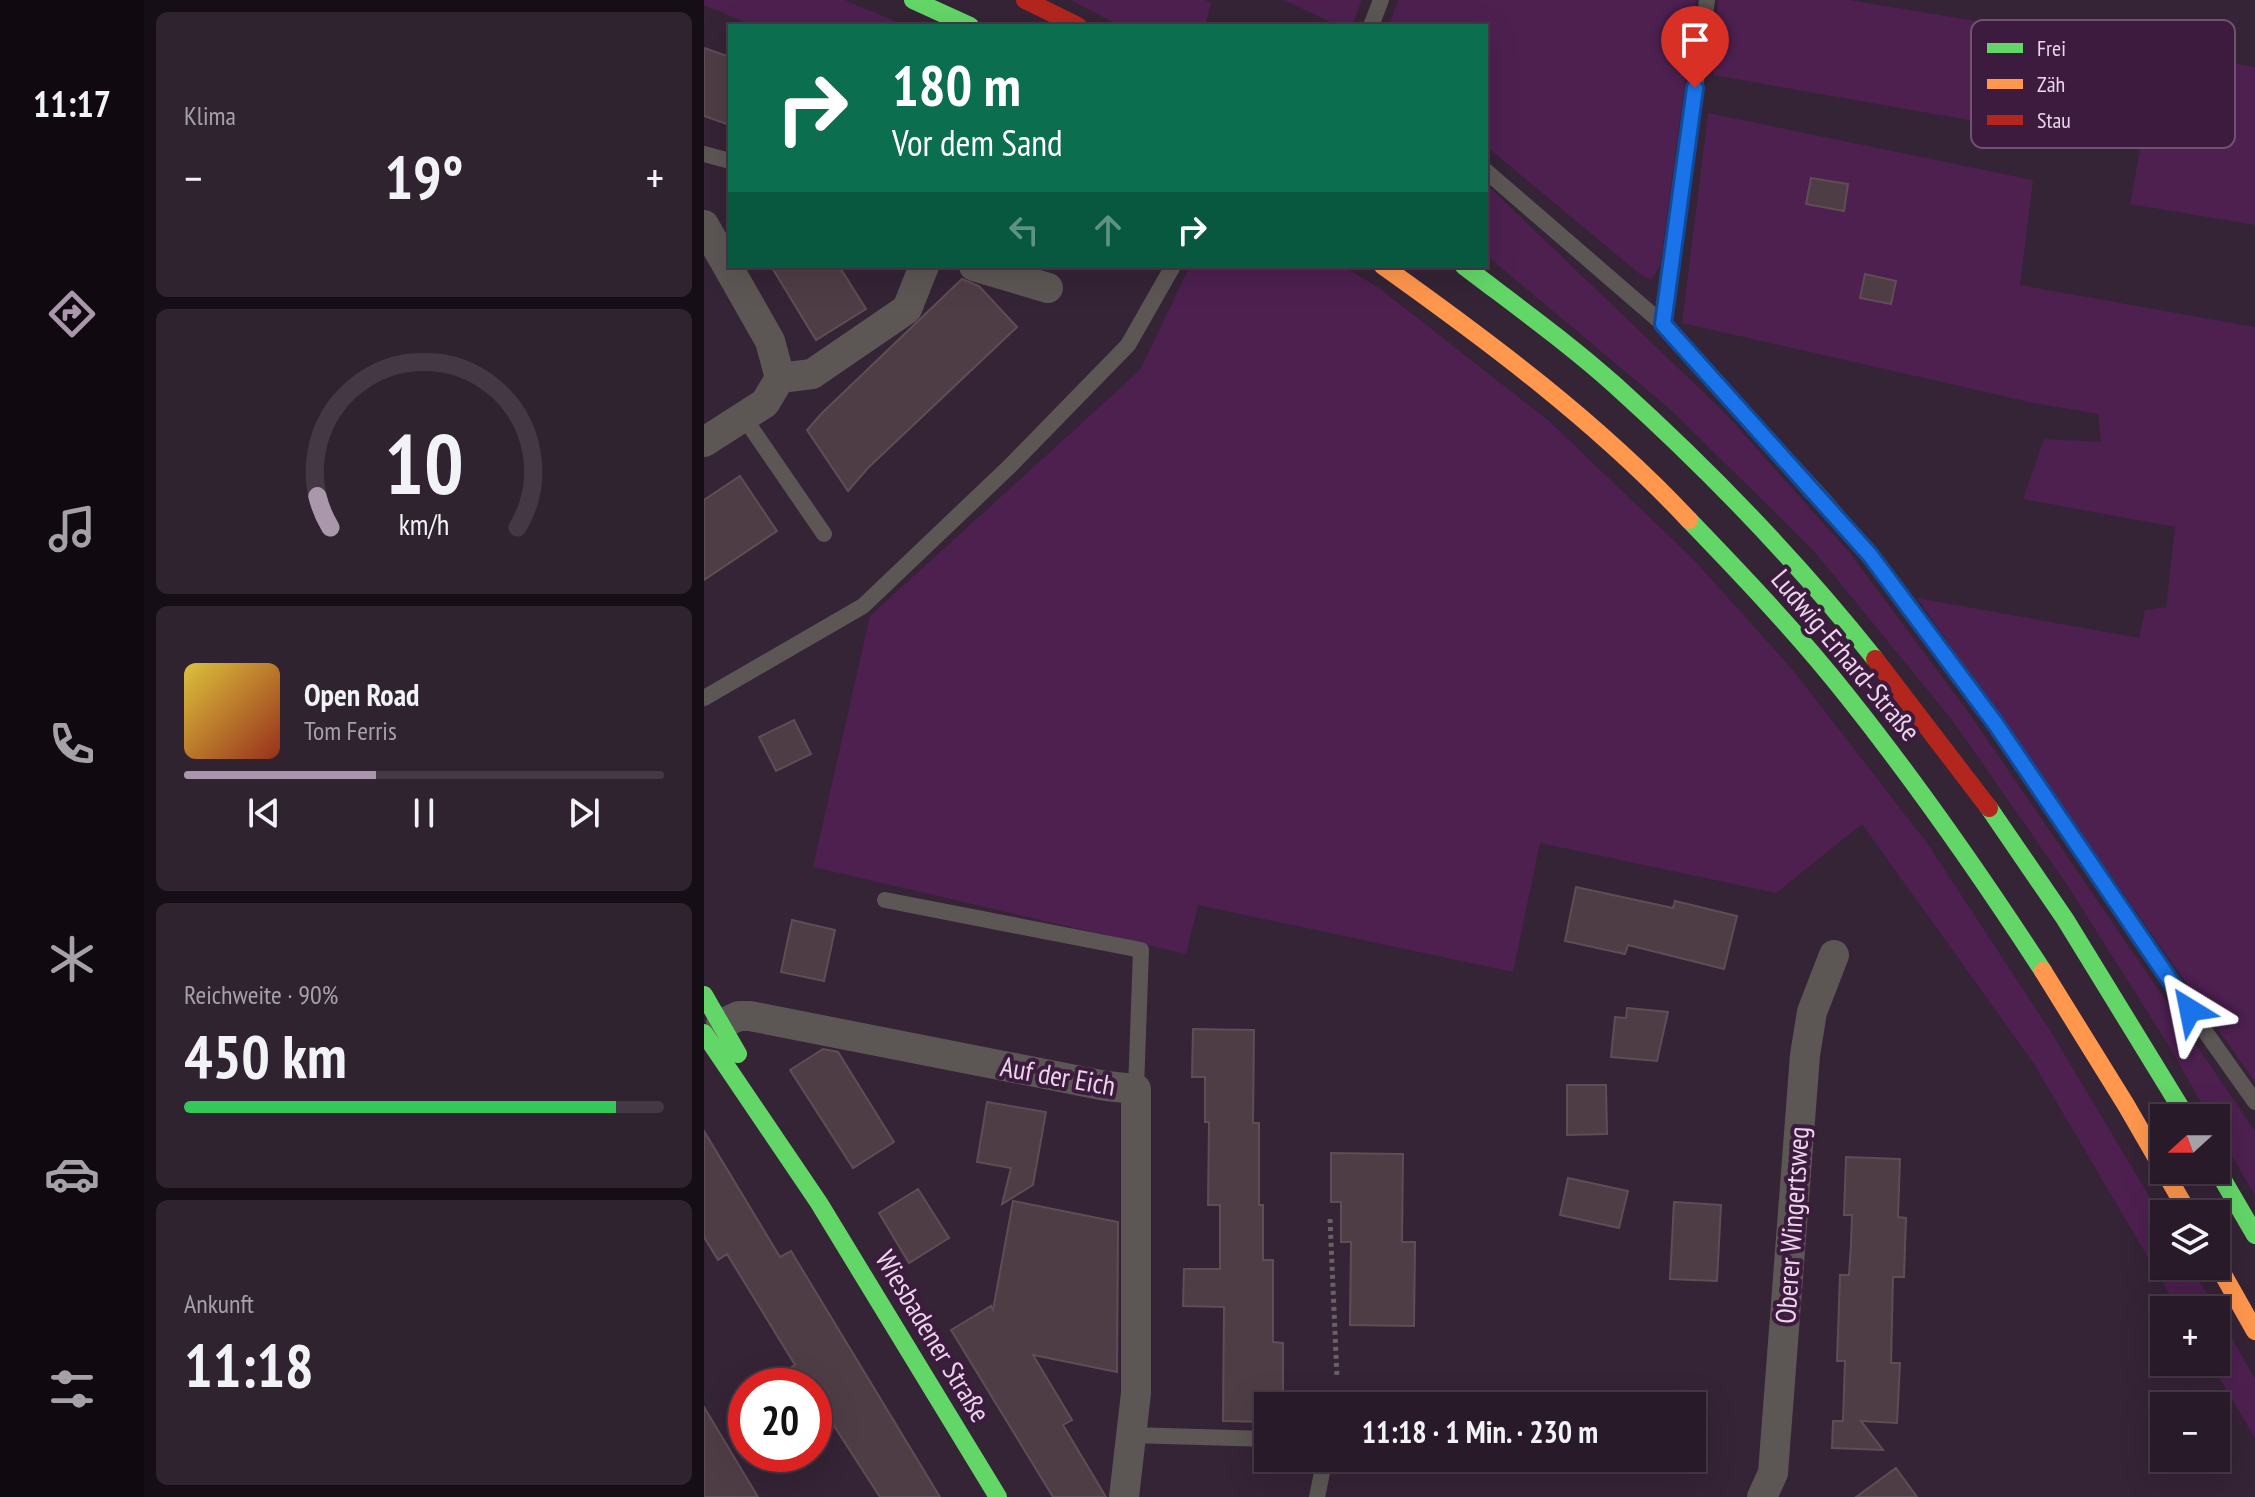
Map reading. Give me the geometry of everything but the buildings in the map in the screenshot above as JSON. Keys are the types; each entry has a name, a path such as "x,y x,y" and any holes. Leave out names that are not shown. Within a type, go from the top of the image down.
{"main road":[{"path":"913,0 966,24"},
{"path":"1025,0 1074,24"},
{"name":"Ludwig-Erhard-Straße","path":"1386,268 1510,360 1586,422 1721,551 1786,621 1854,702 1977,867 2063,999 2181,1200"},
{"name":"Ludwig-Erhard-Straße","path":"1467,268 1616,387 1686,453 1808,579 1879,661 1989,803 2040,879 2178,1104"},
{"name":"Wiesbadener Straße","path":"704,995 712,1028 998,1497"},
{"path":"2225,1184 2255,1235"},
{"path":"2226,1280 2255,1331"}],"street":[{"path":"704,225 728,267"},
{"path":"704,442 765,403 780,378 770,341 728,268"},
{"path":"780,378 812,374 907,309 923,268"},
{"path":"981,268 1048,288"},
{"name":"Oberer Wingertsweg","path":"1775,1489 1805,1055 1812,1012 1834,955"},
{"name":"Auf der Eich","path":"712,1028 739,1016 750,1016 1106,1086 1136,1089 1136,1393 1124,1497"}],"lane":[{"path":"1372,24 1381,0"},
{"path":"1663,324 1707,0"},
{"path":"704,154 728,160"},
{"path":"1488,173 1663,324 1870,555 1995,723 2141,941 2255,1102"},
{"path":"704,698 863,606 1010,466 1128,345 1172,268"},
{"path":"743,416 824,534"},
{"path":"885,900 1141,950 1136,1089"},
{"path":"1131,1435 1254,1439"},
{"path":"1317,1497 1322,1472"}],"path":[{"path":"1330,1219 1337,1392"}],"shaded area":[{"path":"704,0 844,0 902,24 749,24 704,5"},
{"path":"1071,0 1204,0 1211,3 1206,24 1116,24"},
{"path":"1284,0 1362,0 1353,24 1334,24"},
{"path":"1398,0 1696,0 1660,266 1651,280 1641,275 1488,148 1488,24 1390,24"},
{"path":"1718,0 1849,0 1971,20 1971,120 1713,75"},
{"path":"2235,64 2255,67 2255,225 2130,204 2140,150 2129,148 2235,148"},
{"path":"1708,113 2033,180 2020,285 2255,327 2255,1082 1917,598 2139,638 2145,610 2166,607 2175,527 2023,499 2044,439 2101,442 2098,414 2034,403 1682,323"},
{"path":"1488,186 1725,413 1849,552 1969,713 2255,1131 2255,1196 2230,1152 2230,1104 2202,1104 2066,883 1952,720 1814,551 1671,410 1488,257"},
{"path":"1189,268 1346,268 1379,288 1549,421 1694,560 1792,669 1927,843 2051,1032 2151,1200 2150,1261 2034,1064 1862,824 1776,893 1540,843 1513,972 1198,905 1186,954 813,867 870,616 1140,370"},
{"path":"2161,1280 2199,1280 2208,1296 2171,1296"},
{"path":"2230,1335 2255,1379 2255,1438 2218,1376 2230,1376"}],"traffic: fast":[{"path":"913,0 966,24"},
{"path":"1467,268 1598,370 1685,450 1783,552 1875,659"},
{"path":"1689,520 1791,629 1848,697 1949,832 2043,971"},
{"path":"1989,808 2065,919 2178,1104"},
{"path":"704,995 738,1054"},
{"path":"704,1033 819,1203 998,1497"},
{"path":"2225,1184 2255,1235"}],"traffic: slow":[{"path":"1386,268 1581,417 1689,520"},
{"path":"2043,971 2181,1200"},
{"path":"2226,1280 2255,1331"}],"traffic: jam":[{"path":"1025,0 1074,24"},
{"path":"1875,659 1989,808"}],"route":[{"path":"1695,88 1663,324 1870,555 1995,723 2190,1010"}]}
